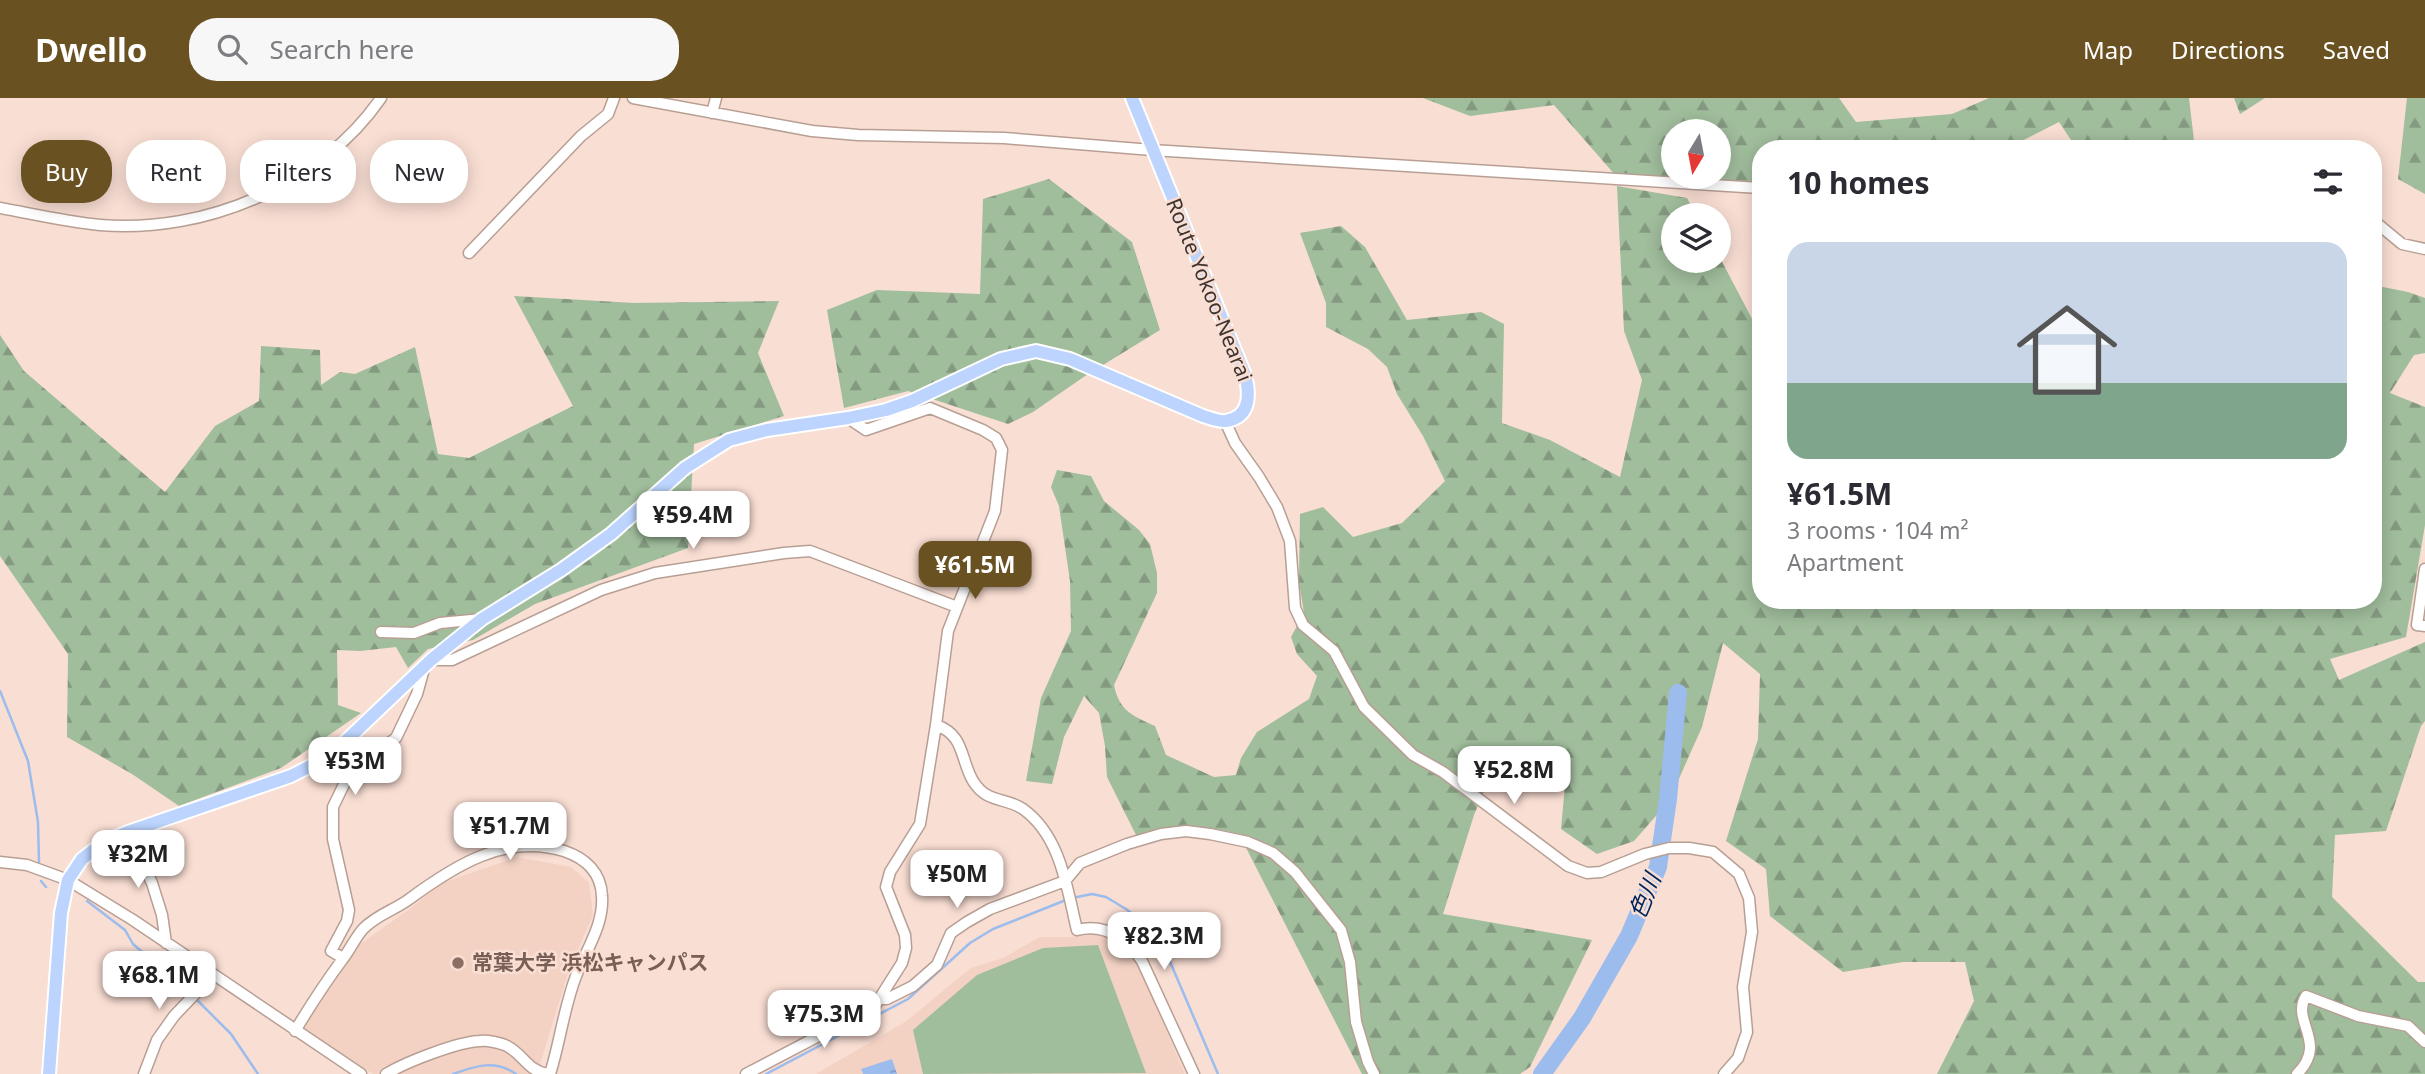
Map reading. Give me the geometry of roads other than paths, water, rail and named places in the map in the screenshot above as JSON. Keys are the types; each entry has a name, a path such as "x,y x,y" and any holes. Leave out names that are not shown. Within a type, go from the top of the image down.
{"main road":[{"name":"Route Yokoo-Nearai","path":"1132,98 1245,375 1250,393 1246,408 1239,415 1225,421"},
{"path":"49,1074 61,913 68,880 82,859 104,842 128,832 291,776 330,756 482,619 561,570 611,534 685,468 729,440 767,430 848,418 912,401 1001,359 1036,351 1070,359 1203,416 1225,421"}],"street":[{"path":"0,208 101,225 141,226 182,221 226,210 265,194 302,172 335,148 370,114 381,98"},
{"path":"469,253 581,136 608,114 614,98"},
{"path":"633,98 812,131 858,135 1004,138 1152,150 1752,188"},
{"path":"712,113 716,98"},
{"path":"2382,227 2402,244 2425,249"},
{"path":"746,1074 874,1007 902,963 906,948 905,934 886,887 890,872 920,824 948,631 995,511 1002,450 996,438 930,408 866,430 848,418"},
{"path":"1225,421 1235,443 1259,477 1290,541 1295,608 1303,625 1334,651 1364,706 1413,755 1443,772 1568,866 1587,873 1601,872 1645,853 1669,848 1713,852 1739,874 1749,898 1752,932 1743,987 1747,1032 1738,1058 1724,1074"},
{"path":"343,958 331,951 347,921 349,910 333,839 333,807 348,776 367,758 396,738 428,665 452,660 612,586 655,573 784,553 810,551 957,607"},
{"path":"2425,569 2417,625 2425,626"},
{"path":"381,632 414,633 440,623 482,619"},
{"path":"936,725 953,735 962,748 972,780 983,793 1020,807 1036,820 1060,862 1077,930 1090,927 1103,929 1131,946 1142,961 1194,1074"},
{"path":"128,832 152,883 162,915 166,943"},
{"path":"880,999 887,999 913,986 937,965 951,933 967,922 990,909 1065,881 1080,863 1127,844 1175,832 1210,834 1235,838 1273,853 1295,872 1341,930 1350,962 1356,1022 1374,1074"},
{"path":"295,1031 322,985 364,928 407,901 440,875 490,853 529,845 560,850 588,863 599,877 603,896 600,917 575,977 549,1074 533,1070 505,1045 481,1041 435,1053 386,1074"},
{"path":"0,862 27,865 68,880 133,920 361,1074"},
{"path":"144,1074 157,1040 196,991 213,975"},
{"path":"2297,1074 2307,1064 2311,1045 2302,1008 2306,996 2358,1016 2408,1026 2425,1042"}],"water":[{"path":"892,1059 897,1074 863,1074 861,1069"}],"waterway":[{"path":"0,691 28,761 38,822 39,862"},
{"name":"色川","path":"1542,1074 1582,1018 1629,936 1658,867 1668,799 1678,693"},
{"path":"41,881 46,887"},
{"path":"1072,898 1092,894 1106,897 1151,929 1168,957 1218,1074"},
{"path":"766,1074 908,999 970,943 993,929 1066,900"},
{"path":"87,901 125,930 133,944 190,994"},
{"path":"195,998 231,1034 258,1074"},
{"path":"453,1074 485,1065 508,1069 516,1074"}],"place":[{"name":"常葉大学 浜松キャンパス","path":"458,963"}]}
